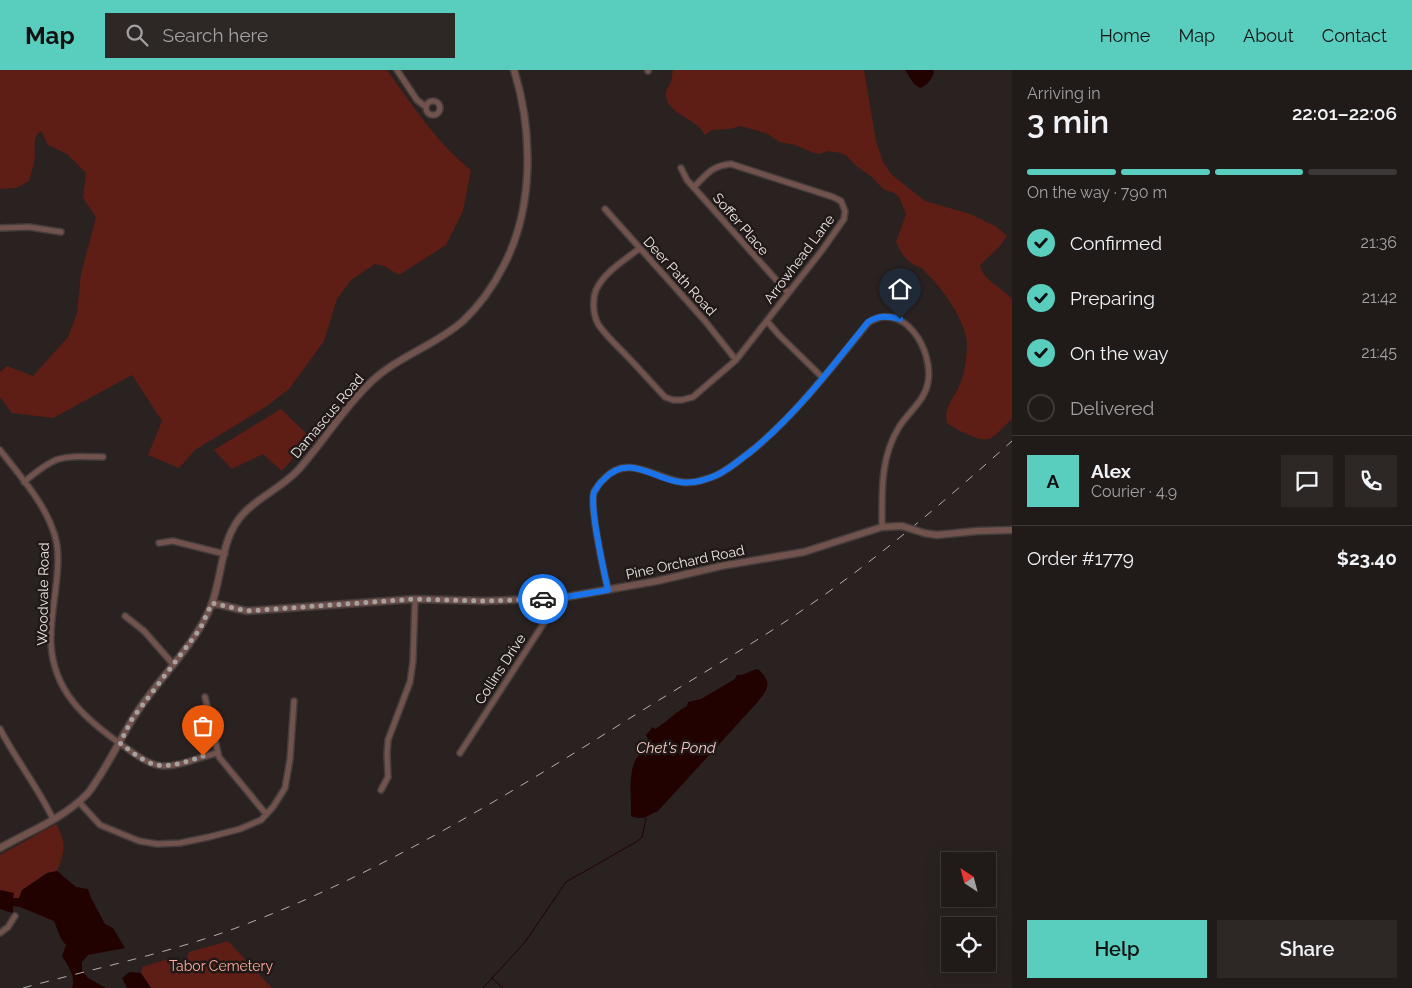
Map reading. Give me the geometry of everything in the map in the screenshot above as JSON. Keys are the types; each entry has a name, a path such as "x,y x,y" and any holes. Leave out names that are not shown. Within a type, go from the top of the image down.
{"street":[{"path":"397,70 417,100 426,107"},
{"name":"Damascus Road","path":"212,603 233,526 245,512 298,471 370,383 387,368 462,322 480,302 504,264 516,236 527,188 528,166 524,115 514,70"},
{"name":"Arrowhead Lane","path":"694,188 711,170 720,165 732,164 841,200 845,211 844,219 767,320 779,335 823,378"},
{"name":"Soffer Place","path":"681,168 687,180 788,293"},
{"name":"Deer Path Road","path":"605,209 705,321 736,360"},
{"path":"0,228 29,227 61,232"},
{"path":"640,248 602,280 596,291 593,304 599,324 612,341 665,397 673,400 693,397 736,360 767,320"},
{"path":"608,590 599,548 594,506 594,493 602,480 610,473 621,468 632,467 678,482 694,482 716,475 741,460 774,432 823,378 868,322 875,318 886,316 900,319 922,343 930,366 924,396 900,426 888,451 881,485 882,527"},
{"name":"Woodvale Road","path":"0,450 43,508 55,533 58,551 51,643 55,667 65,691 73,703 95,725 147,762 162,766 217,753"},
{"path":"24,482 57,458 71,456 103,457"},
{"name":"Pine Orchard Road","path":"212,603 247,611 415,599 484,601 560,598 657,581 721,566 804,552 882,527 902,526 937,535 1012,530"},
{"path":"159,543 173,541 224,554"},
{"name":"Collins Drive","path":"460,753 560,598"},
{"path":"381,790 388,777 386,754 388,740 410,682 413,661 415,599"},
{"path":"0,848 53,819 87,795 120,743 132,719 200,629 212,603"},
{"path":"125,616 144,631 173,664"},
{"path":"205,698 217,753 266,814"},
{"path":"78,802 100,824 139,841 157,844 180,843 240,828 261,820 273,807 285,788 290,759 294,702"},
{"path":"0,729 10,748 41,795 53,819"},
{"path":"0,933 8,927 15,916"}],"green space":[{"path":"0,70 387,70 436,136 471,170 463,211 446,245 399,275 384,266 375,264 351,280 337,299 324,341 289,389 267,406 195,450 179,468 148,455 162,421 132,375 53,418 12,413 0,397 0,372 7,366 33,376 68,337 77,313 81,274 96,217 83,198 86,173 67,154 48,145 41,131 35,139 35,157 29,181 16,188 0,189"},
{"path":"673,70 864,70 876,141 883,162 891,174 925,201 970,214 997,227 1007,236 999,247 980,265 989,280 1012,299 1012,419 997,434 991,438 981,439 956,429 947,423 948,407 962,380 967,348 966,335 958,315 946,296 922,268 906,258 896,242 906,214 899,197 883,189 872,177 841,153 828,151 820,154 814,153 795,145 779,142 768,134 741,126 712,130 705,135 695,124 675,111 667,100 666,92 671,82"},
{"path":"281,409 311,438 282,471 263,454 232,469 214,450"},
{"path":"56,824 60,830 64,847 57,871 47,873 23,890 19,898 13,898 12,894 0,890 0,855"},
{"name":"Tabor Cemetery","path":"228,941 272,988 151,988 141,973 142,967 168,959 173,963 184,965 189,952"}],"water":[{"path":"905,70 933,70 934,72 929,82 920,88 914,84"},
{"name":"Chet's Pond","path":"758,669 766,679 767,687 755,705 658,811 643,818 631,816 632,770 639,755 645,751 649,742 646,735 653,727 655,729 687,706 688,702 701,699 735,679 737,675"},
{"path":"57,871 76,887 88,889 105,924 113,928 125,948 88,955 82,962 82,971 88,978 106,988 72,988 72,975 62,956 66,945 61,939 54,921 20,907 13,906 13,913 0,909 0,890 14,893 13,898 19,898 22,890 47,873"},
{"path":"130,972 141,973 151,988 127,988 122,978"}],"waterway":[{"path":"483,988 525,942 566,882 636,842 642,837 646,818"},
{"path":"492,978 503,988"}],"railway":[{"path":"23,988 168,950 226,932 303,901 351,879 445,830 582,748 807,607 861,568 912,527 1012,441"}],"way so far":[{"path":"203,756 162,766 147,762 120,743 132,719 200,629 212,603 247,611 415,599 484,601 543,599"}],"route":[{"path":"543,599 608,590 599,548 594,493 602,480 610,473 621,468 632,467 678,482 694,482 716,475 741,460 774,432 810,394 868,322 875,318 886,316 900,319"}]}
